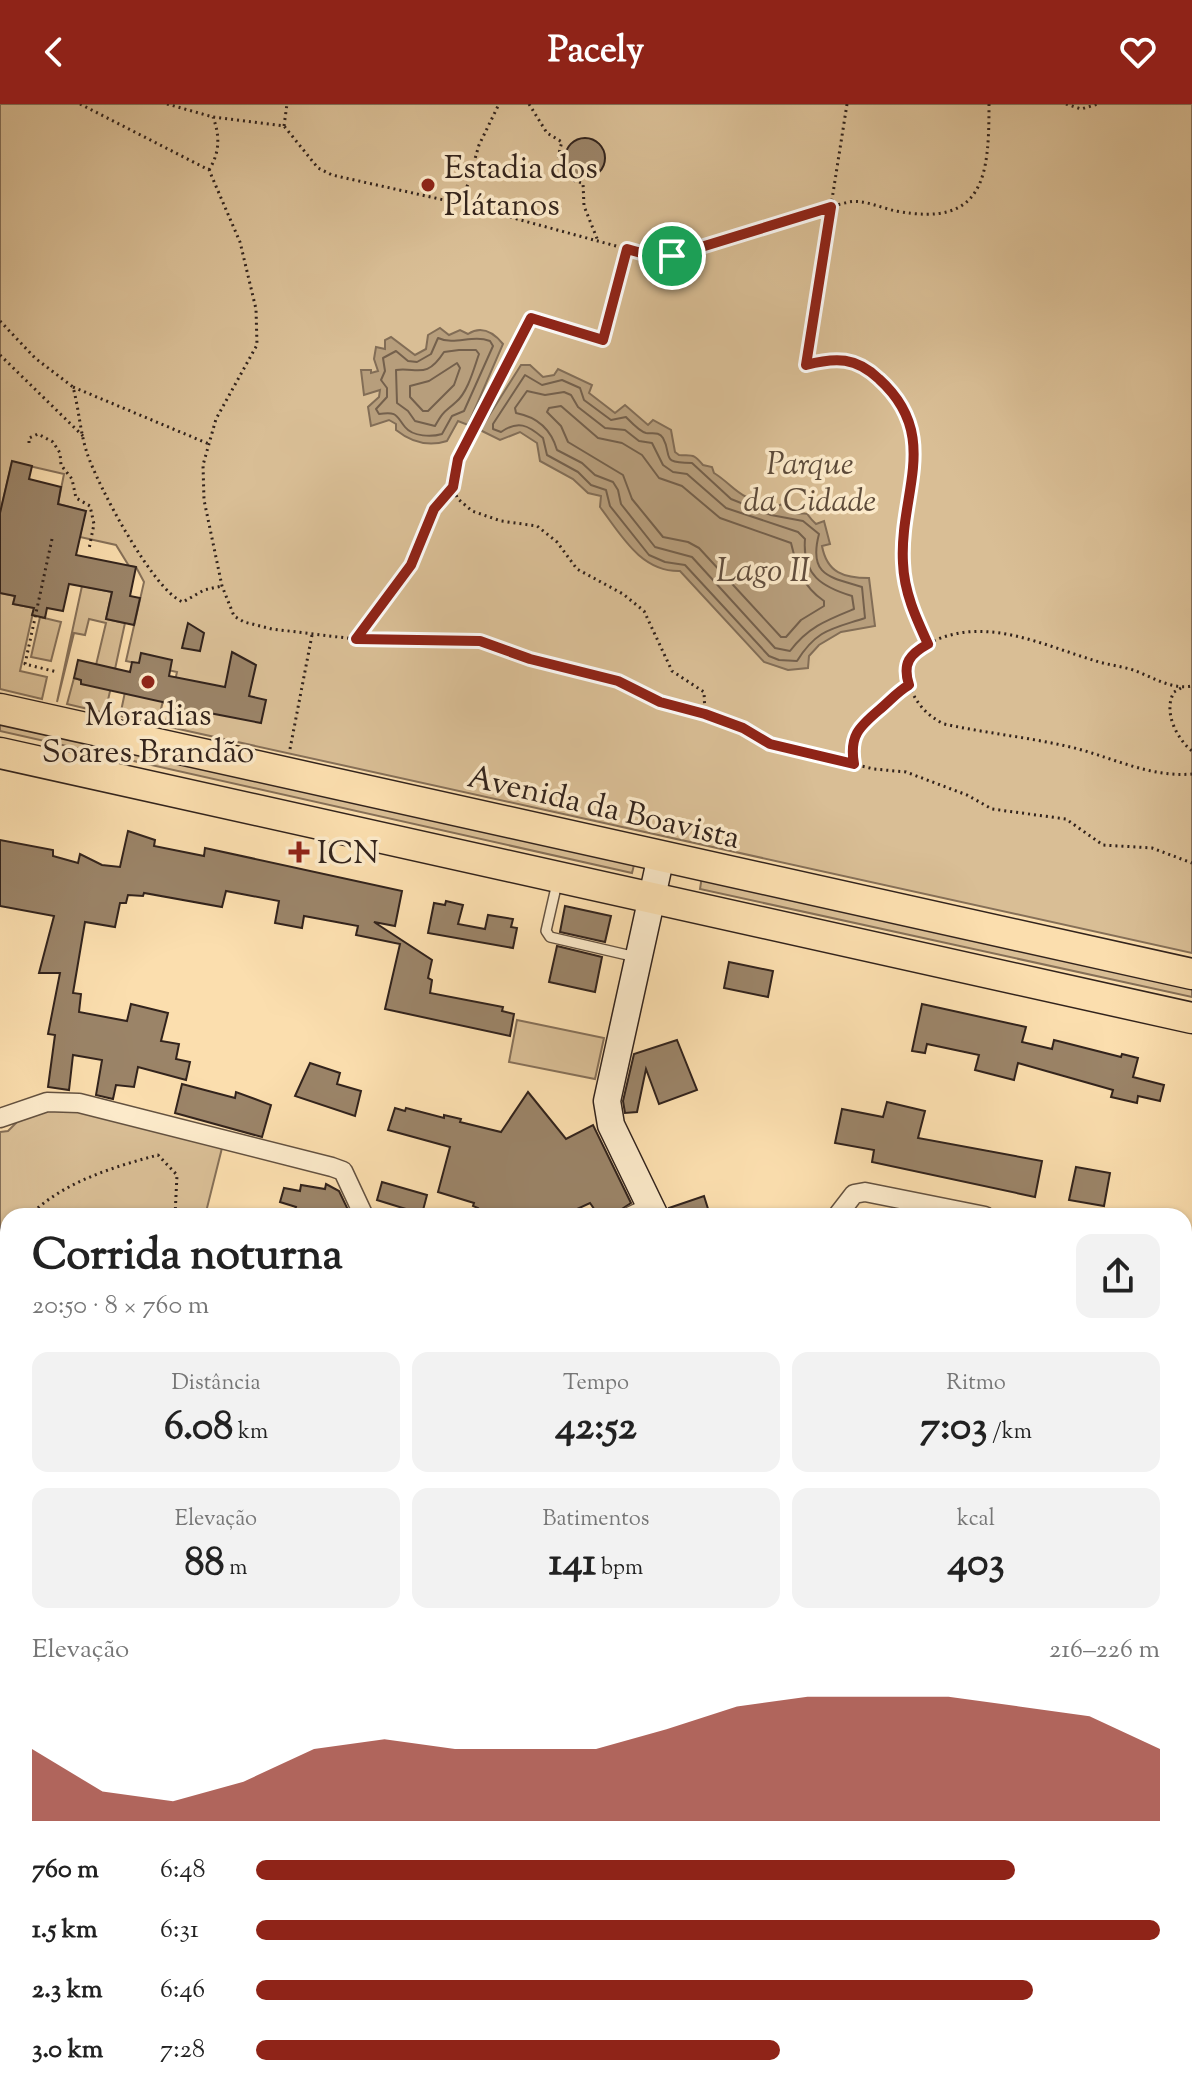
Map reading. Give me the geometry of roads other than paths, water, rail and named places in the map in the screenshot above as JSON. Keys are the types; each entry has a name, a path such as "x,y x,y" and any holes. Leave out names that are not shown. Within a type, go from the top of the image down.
{"main road":[{"name":"Avenida da Boavista","path":"0,709 1192,974"},
{"path":"0,753 1192,1018"}],"street":[{"path":"643,1208 607,1114 607,1101 661,856"},
{"path":"0,1118 47,1102 79,1103 343,1171 360,1208"},
{"path":"842,1208 854,1194 865,1192 945,1208"}],"lane":[{"path":"558,877 546,931 550,937 640,957"}],"water":[{"path":"440,328 449,335 460,330 468,334 483,330 503,344 468,425 458,421 447,441 433,444 408,438 396,430 396,424 389,420 371,426 368,407 379,397 380,390 364,395 361,370 371,370 371,373 378,371 374,359 376,347 385,349 385,340 391,337 415,355 426,349 428,335"},
{"name":"Lago II","path":"521,365 530,365 543,377 554,375 558,369 592,385 589,393 615,413 625,405 648,425 653,420 671,430 675,452 692,456 703,465 712,467 714,473 744,496 768,500 774,507 783,504 793,513 807,514 816,524 824,521 830,544 822,546 832,568 844,575 869,578 875,626 841,632 819,645 809,656 808,668 788,670 764,662 680,571 654,565 633,550 600,507 601,496 588,493 573,479 540,461 537,443 520,432 500,440 480,430"}],"place":[{"name":"Estadia dos Plátanos","path":"428,185"},
{"name":"Moradias Soares Brandão","path":"148,682"},
{"name":"ICN","path":"299,852"}],"park label":[{"name":"Parque da Cidade","path":"810,482"}]}
